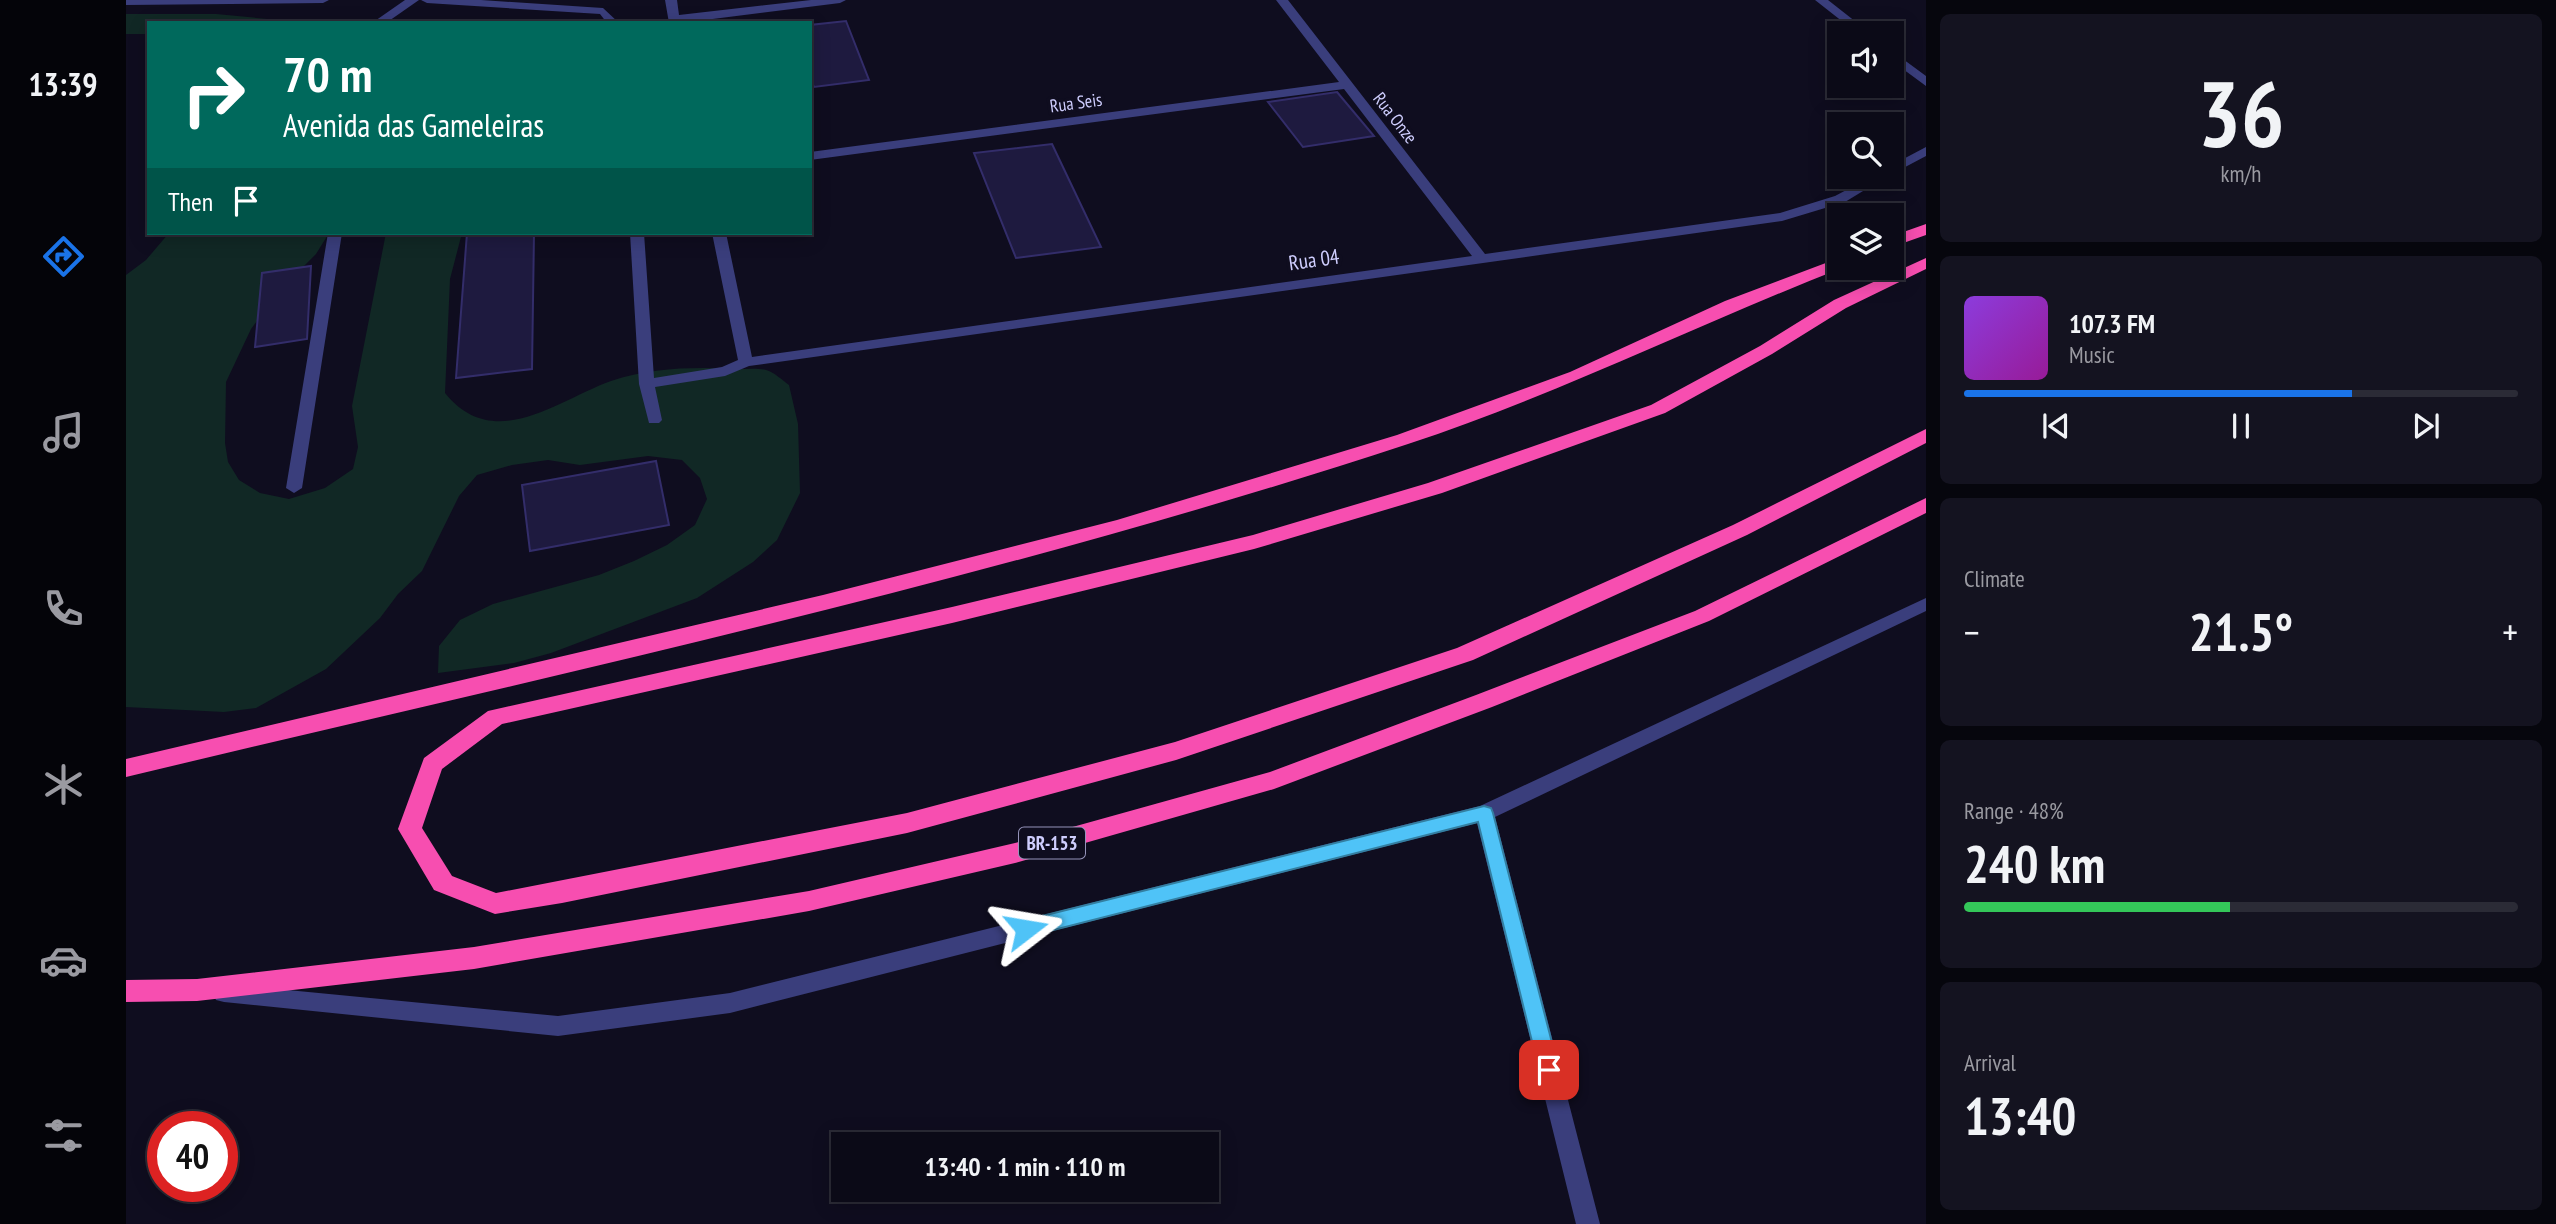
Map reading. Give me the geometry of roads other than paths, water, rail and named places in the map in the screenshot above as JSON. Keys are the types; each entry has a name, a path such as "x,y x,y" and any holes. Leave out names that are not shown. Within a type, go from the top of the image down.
{"highway":[{"path":"1904,237 1926,229"},
{"path":"1926,263 1840,304 1766,350 1658,408 1435,488 1228,548 952,615 496,717 432,764 410,829 443,883 495,904 576,891 907,823 1176,751 1465,654 1740,530 1926,435"},
{"path":"126,768 809,605 1120,526 1404,439 1552,385 1731,305 1827,268"},
{"name":"BR-153","path":"126,991 197,990 474,958 809,901 1015,853 1274,780 1484,701 1702,616 1926,505"}],"street":[{"path":"126,2 323,0"},
{"path":"381,21 413,0"},
{"path":"427,0 603,11 611,21"},
{"path":"671,0 675,21 840,0"},
{"name":"Rua Onze","path":"1282,0 1481,258"},
{"path":"1821,0 1848,21"},
{"path":"1904,65 1926,82"},
{"name":"Rua Seis","path":"812,156 1347,85"},
{"path":"1904,163 1926,151"},
{"name":"Rua 04","path":"647,384 725,371 746,362 1782,217 1840,198 1857,189"},
{"path":"293,488 335,235"},
{"path":"638,235 647,384 654,420"},
{"path":"719,235 746,362"},
{"path":"197,990 558,1027 730,1003 1484,813 1926,604"},
{"path":"1484,813 1588,1224"}]}
